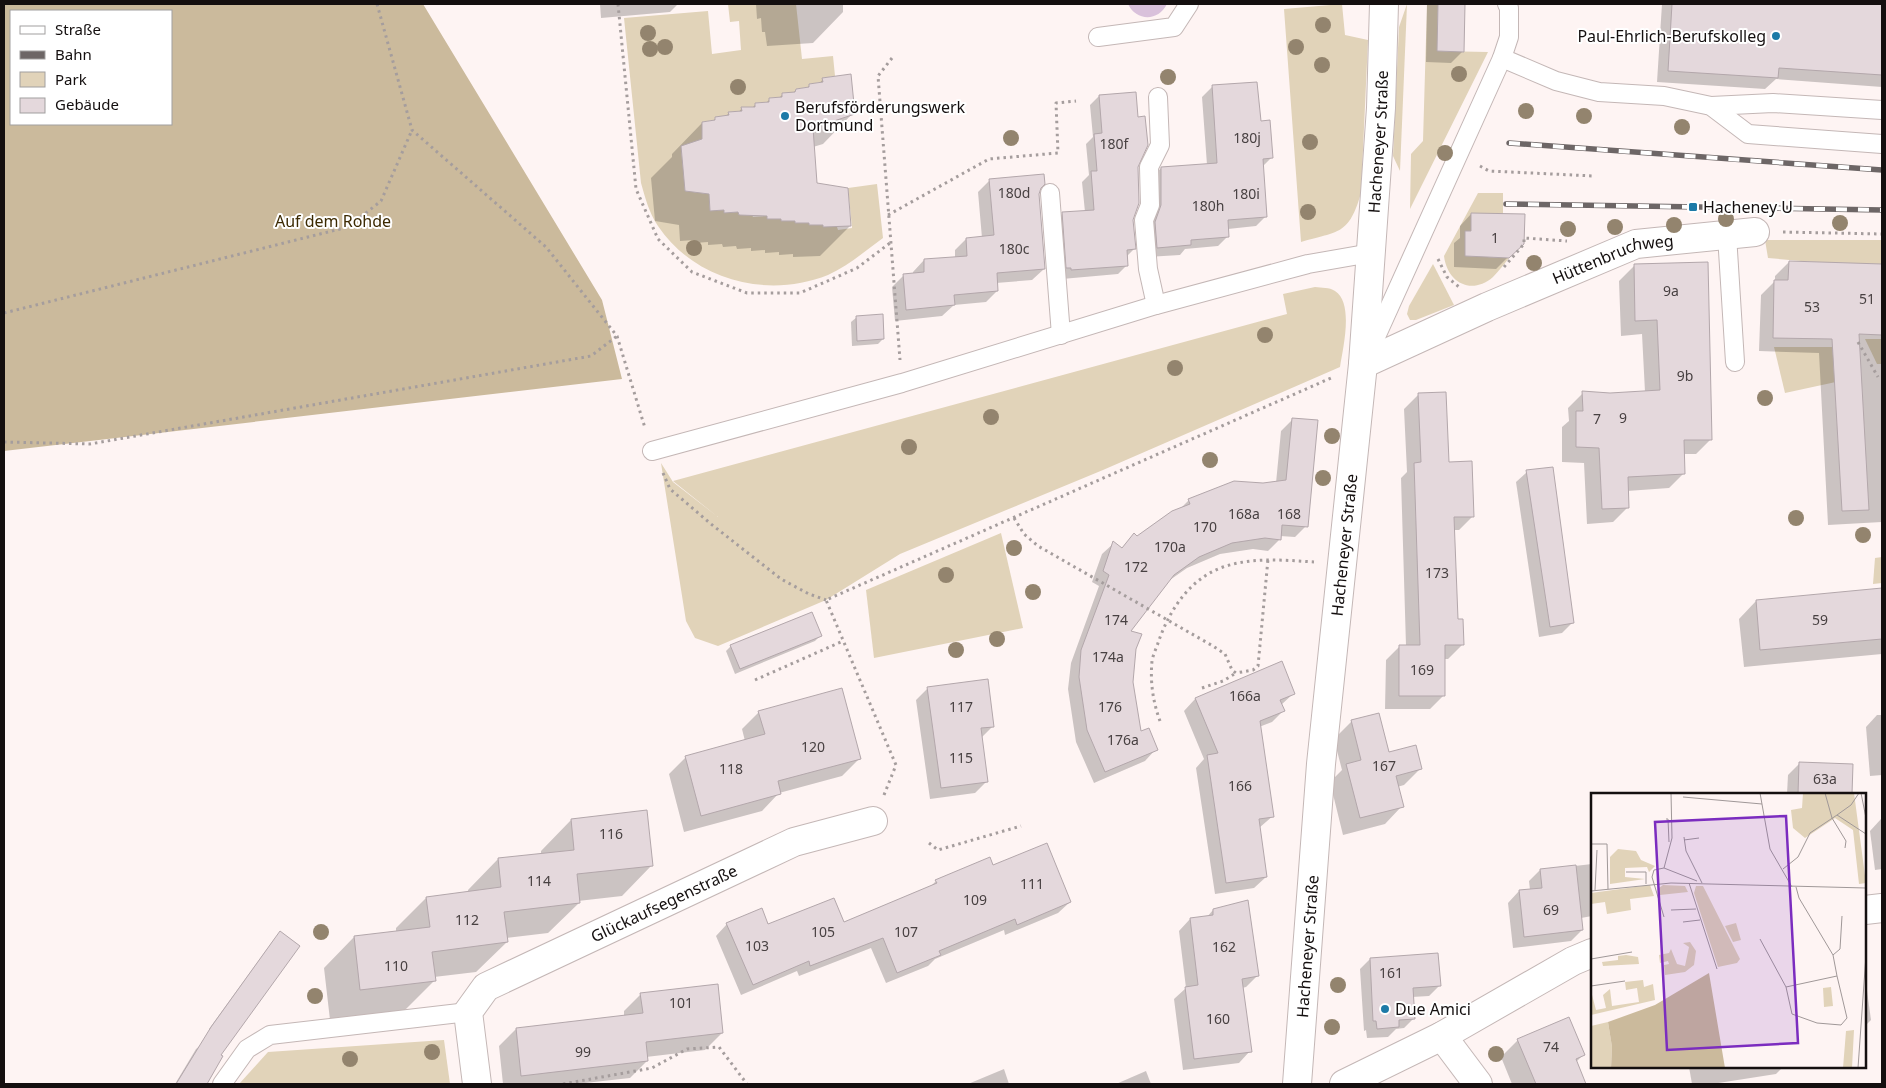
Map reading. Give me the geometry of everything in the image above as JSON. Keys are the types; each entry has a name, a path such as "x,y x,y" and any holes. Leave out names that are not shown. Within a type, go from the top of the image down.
{"street":[{"name":"Hacheneyer Straße","path":"1297,1084 1321,764 1363,364 1381,108 1384,4"},
{"name":"Hüttenbruchweg","path":"1363,364 1494,304 1636,244 1755,232"},
{"name":"Glückaufsegenstraße","path":"468,1012 486,987 574,945 794,842 873,821"},
{"path":"1866,910 1882,908"},
{"path":"1344,1084 1442,1036 1573,961 1591,953"},
{"path":"468,1012 477,1084"},
{"path":"1442,1036 1478,1084"}],"lane":[{"path":"1098,37 1174,27 1189,4"},
{"path":"1363,364 1502,58 1509,37 1509,8 1507,4"},
{"path":"1502,58 1556,81 1599,92 1664,96 1711,106 1773,103 1882,110"},
{"path":"1156,305 1148,269 1144,220 1150,205 1149,167 1160,145 1158,97"},
{"path":"1711,106 1748,134 1882,144"},
{"path":"1050,193 1061,335"},
{"path":"1727,235 1735,362"},
{"path":"652,451 902,383 1156,305 1308,264 1371,253"},
{"path":"222,1084 247,1049 270,1035 468,1012"}],"path":[{"path":"377,4 412,130 546,247 617,336 652,451 670,488 711,524 781,578 809,594 826,600 1336,376"},
{"path":"618,4 636,189 658,239 692,272 747,293 800,293 857,268 890,243"},
{"path":"892,58 878,76 902,383"},
{"path":"888,215 989,159 1058,153 1056,104 1076,101"},
{"path":"4,313 348,227 381,201 412,130"},
{"path":"1477,165 1489,171 1594,176"},
{"path":"1755,232 1882,234"},
{"path":"1438,256 1438,263 1447,277 1457,287 1472,290 1486,288 1494,304"},
{"path":"4,442 90,444 591,356 617,336"},
{"path":"1858,342 1878,377"},
{"path":"1014,518 1024,534 1038,546 1225,654 1232,670 1236,673"},
{"path":"1160,721 1152,690 1152,659 1172,610 1188,590 1204,577 1221,568 1244,562 1268,559 1342,565"},
{"path":"1202,688 1223,681 1236,673 1253,670 1258,666 1268,559"},
{"path":"826,600 896,765 873,821"},
{"path":"755,680 843,641"},
{"path":"929,843 938,850 1021,826"},
{"path":"563,1084 652,1068 687,1049 719,1047 747,1084"}],"green space":[{"name":"Auf dem Rohde","path":"4,4 423,4 602,300 622,379 4,451"},
{"path":"728,4 796,4 802,59 833,56 835,76 823,78 823,82 809,84 809,87 796,89 795,92 782,97 769,98 769,102 755,103 755,107 742,107 742,111 729,112 729,115 702,122 702,139 681,147 682,160 688,160 684,178 685,191 709,194 710,210 724,210 724,213 738,212 739,215 752,215 753,217 767,216 767,219 781,219 781,221 795,221 795,223 809,223 809,225 837,227 838,230 852,228 848,188 877,184 883,238 849,263 828,275 805,282 781,285 758,285 734,280 712,272 692,260 673,245 652,216 641,183 624,18 708,11 712,54 741,50 739,21 730,22"},
{"path":"1342,4 1345,35 1368,40 1361,193 1352,217 1341,229 1325,236 1301,242 1284,9"},
{"path":"1407,4 1400,171 1393,156 1399,27"},
{"path":"1427,4 1438,4 1437,51 1488,52 1410,209 1411,154 1423,141"},
{"path":"1478,193 1503,193 1503,214 1471,231 1465,231 1465,256 1509,258 1493,277 1485,283 1469,286 1455,279 1450,273 1444,256"},
{"path":"1765,240 1882,240 1882,268 1768,258"},
{"path":"1433,264 1454,305 1416,320 1410,320 1407,314 1409,306"},
{"path":"1315,287 1328,288 1335,291 1341,297 1344,305 1346,326 1340,367 1103,470 900,554 826,600 718,646 695,638 686,621 661,463 673,482 718,517 673,481 1287,314 1283,294"},
{"path":"1865,339 1882,339 1882,364 1877,364"},
{"path":"1774,347 1840,347 1845,380 1785,393"},
{"path":"1001,533 1023,628 874,658 866,590"},
{"path":"1882,557 1882,583 1873,584 1875,558"},
{"path":"444,1040 450,1084 239,1084 268,1052"}],"shaded area":[{"path":"1128,4 1167,4 1158,14 1147,17 1136,14"}],"building":[{"path":"1438,4 1465,4 1464,52 1437,51"},
{"name":"Paul-Ehrlich-Berufskolleg","path":"1672,4 1882,4 1882,75 1779,68 1778,78 1668,71"},
{"name":"Berufsförderungswerk Dortmund","path":"851,74 855,114 813,128 817,183 848,188 851,226 823,227 823,225 809,225 809,223 795,223 795,221 781,221 781,219 767,219 767,216 739,215 738,212 724,213 724,210 710,211 709,194 685,191 681,146 702,139 702,122 715,120 715,117 729,115 728,112 742,111 741,107 755,107 755,103 769,102 769,98 782,97 782,93 795,92 796,89 809,87 809,84 823,82 822,78"},
{"path":"1257,82 1261,121 1270,120 1273,158 1263,159 1267,217 1228,220 1229,237 1191,240 1191,245 1157,248 1155,222 1161,205 1161,167 1217,163 1212,85"},
{"path":"1136,92 1138,117 1145,116 1148,145 1138,167 1139,203 1133,220 1136,249 1127,250 1128,266 1071,270 1071,268 1066,268 1062,212 1094,210 1091,171 1097,171 1094,134 1102,133 1099,95"},
{"path":"1044,174 1045,184 1039,194 1045,269 997,273 998,291 954,295 955,305 906,310 903,274 924,272 924,259 967,256 966,238 994,235 989,179"},
{"path":"1471,213 1525,214 1524,244 1509,258 1465,256 1465,231 1471,231"},
{"path":"1789,261 1882,264 1882,335 1859,334 1869,510 1842,511 1832,339 1773,338 1774,280 1788,280"},
{"path":"1708,262 1712,440 1684,440 1685,474 1628,477 1629,508 1602,509 1599,448 1576,447 1576,411 1583,411 1582,391 1610,393 1660,390 1657,320 1635,321 1634,264"},
{"path":"883,314 884,339 857,341 856,316"},
{"path":"1446,392 1449,462 1472,461 1474,517 1454,517 1458,619 1463,619 1464,645 1445,645 1445,696 1399,696 1399,645 1420,645 1414,463 1421,462 1418,393"},
{"path":"1292,418 1318,420 1308,527 1282,525 1281,540 1265,538 1232,543 1199,557 1174,575 1131,631 1142,634 1136,649 1133,682 1141,731 1149,728 1158,750 1105,772 1087,730 1079,677 1081,650 1109,575 1103,571 1113,541 1122,548 1134,533 1137,536 1172,511 1190,504 1188,499 1234,481 1263,483 1286,480"},
{"path":"1553,467 1574,623 1550,627 1526,470"},
{"path":"1882,588 1882,639 1760,650 1756,600"},
{"path":"812,612 822,636 740,669 730,645"},
{"path":"1282,661 1295,694 1280,700 1285,711 1260,721 1274,817 1259,819 1267,877 1226,883 1207,755 1218,753 1195,698"},
{"path":"988,679 994,727 981,728 988,782 941,788 927,687"},
{"path":"842,688 861,759 778,781 781,794 701,816 685,756 765,734 758,711"},
{"path":"1379,713 1389,752 1416,745 1422,769 1396,776 1404,807 1360,818 1346,764 1361,760 1351,720"},
{"path":"1799,762 1853,764 1852,793 1798,793"},
{"path":"647,810 653,866 577,874 580,903 504,912 508,942 432,952 436,981 360,990 354,936 430,927 426,897 501,887 498,858 574,850 571,819"},
{"path":"1047,843 1071,902 1017,925 1015,919 939,951 941,955 897,973 883,938 810,966 809,961 753,985 726,923 762,908 768,924 834,898 844,922 937,883 935,880 990,857 993,865"},
{"path":"1576,865 1583,930 1524,937 1519,890 1542,888 1540,869"},
{"path":"1248,900 1259,976 1242,979 1252,1052 1194,1059 1185,987 1198,985 1190,918 1213,915 1213,909"},
{"path":"280,931 300,946 221,1055 223,1056 207,1084 176,1084 211,1027"},
{"path":"1438,953 1441,986 1413,988 1415,1019 1399,1020 1399,1027 1377,1029 1376,1021 1373,1021 1370,958"},
{"path":"718,984 723,1033 646,1042 648,1061 521,1076 516,1028 643,1013 640,993"},
{"path":"1569,1017 1585,1055 1576,1059 1586,1084 1536,1084 1517,1039"}],"railway":[{"path":"1509,143 1882,170"},
{"path":"1506,204 1882,210"}],"place":[{"name":"Paul-Ehrlich-Berufskolleg","path":"1776,36"},
{"name":"Berufsförderungswerk Dortmund","path":"785,116"},
{"name":"Hacheney U","path":"1693,207"},
{"name":"Due Amici","path":"1385,1009"}]}
